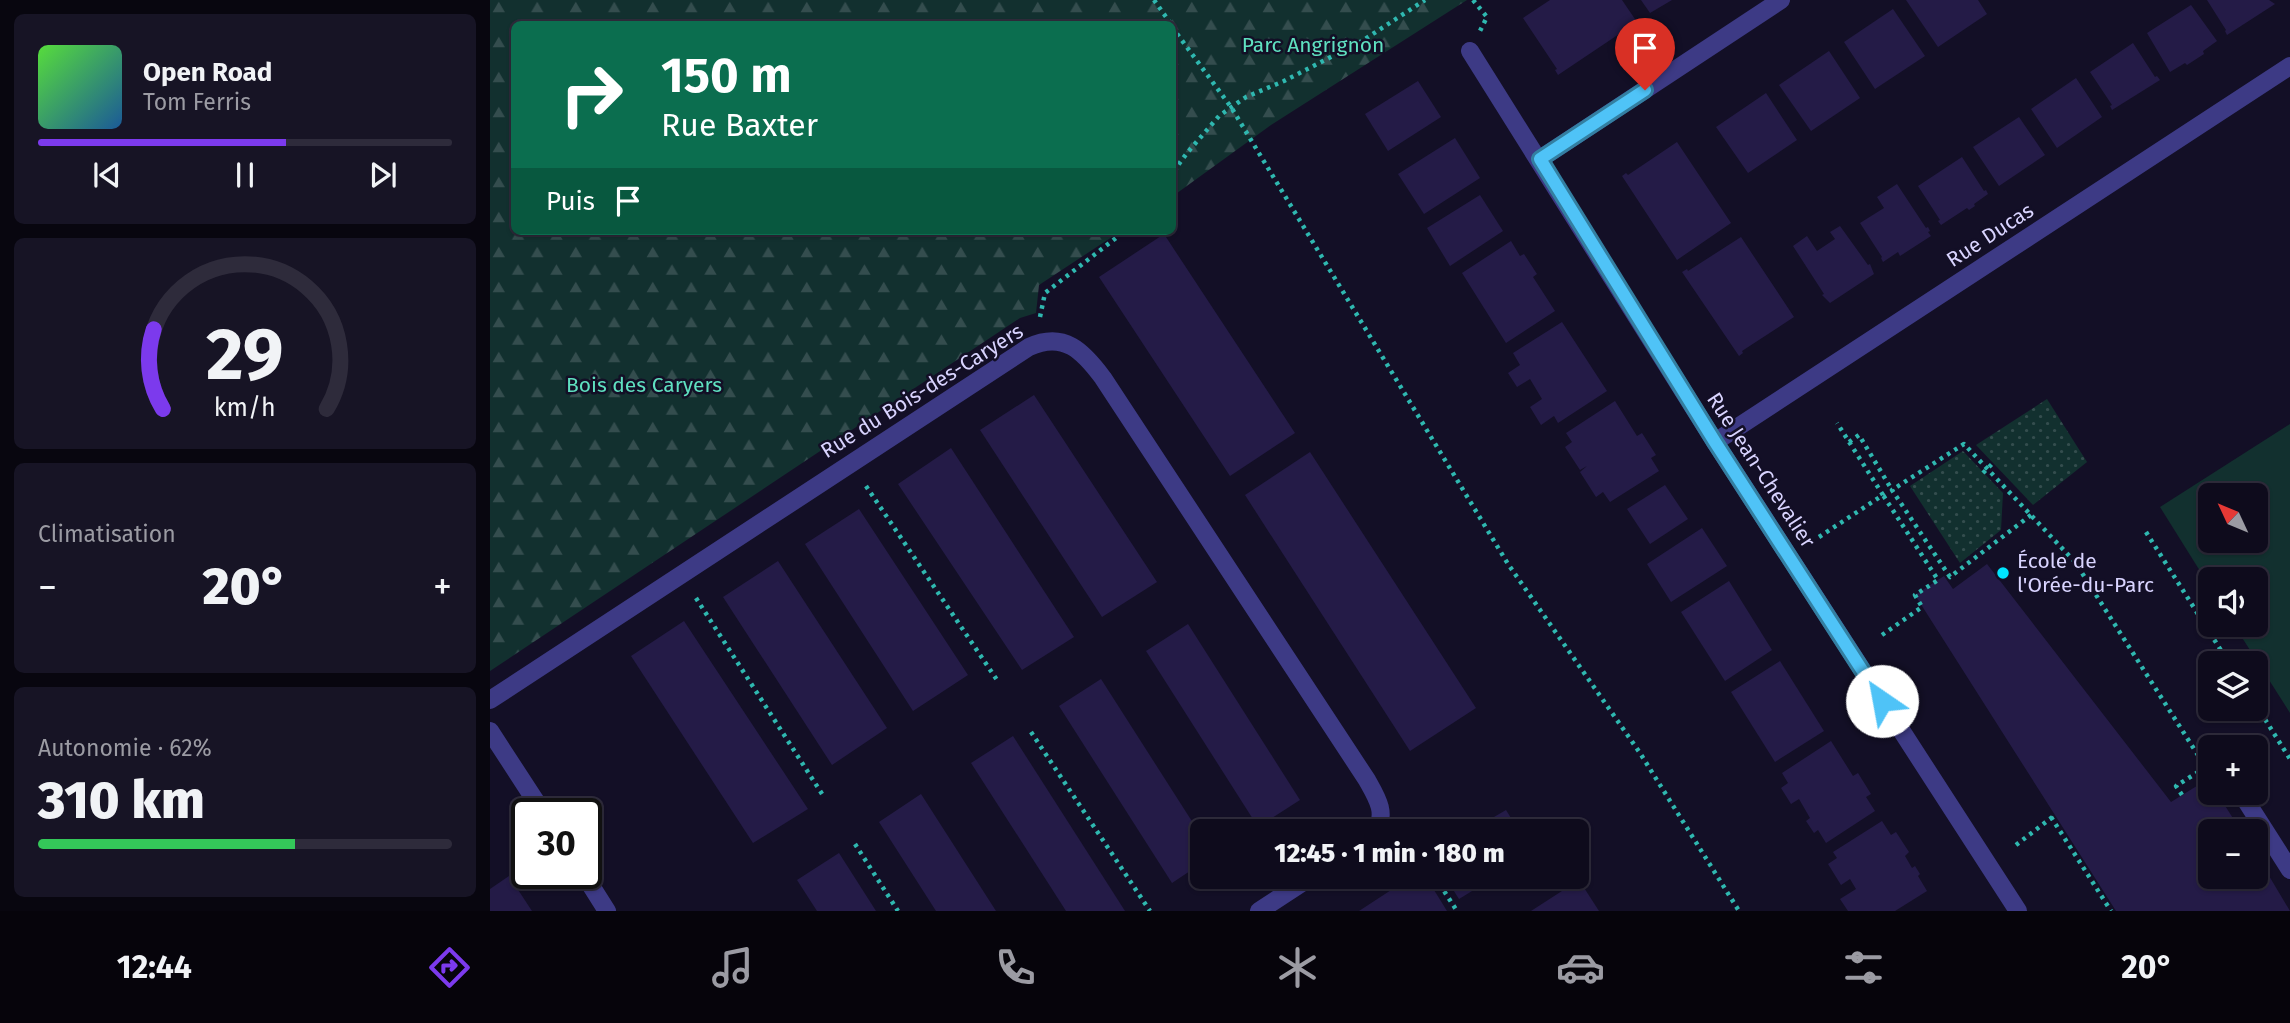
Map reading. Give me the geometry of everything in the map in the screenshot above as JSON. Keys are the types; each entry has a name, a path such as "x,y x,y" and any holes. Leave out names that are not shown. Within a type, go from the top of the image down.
{"street":[{"path":"1540,159 1781,0"},
{"name":"Rue Jean-Chevalier","path":"1471,51 1715,442 2018,911"},
{"name":"Rue Ducas","path":"1715,442 2290,66"},
{"name":"Rue du Bois-des-Caryers","path":"490,700 1029,347 1045,342 1057,342 1070,345 1083,354 1103,378 1352,757 1379,804 1381,819"},
{"path":"490,731 534,798"},
{"path":"2249,805 2290,870"},
{"path":"593,889 607,911"},
{"path":"1259,911 1293,889"}],"path":[{"path":"1154,0 1169,21"},
{"path":"1176,173 1209,126 1231,107 1246,97 1284,81 1362,41 1425,0"},
{"path":"1473,0 1487,17"},
{"path":"1176,31 1231,107 1508,564 1640,753 1739,911"},
{"path":"1040,317 1045,293 1120,235"},
{"path":"1837,423 1938,580 1915,596 1922,607 1882,635"},
{"path":"1849,442 1858,435 1950,577 2031,515"},
{"path":"1892,490 1964,444 1985,471 2075,562 2198,754"},
{"path":"1985,471 1993,463"},
{"path":"866,486 998,680"},
{"path":"1819,537 1883,495"},
{"path":"2146,532 2221,651"},
{"path":"696,598 824,797"},
{"path":"2266,721 2290,759"},
{"path":"1031,732 1150,911"},
{"path":"2182,795 2176,786 2198,772"},
{"path":"2017,845 2053,816 2111,911"},
{"path":"855,844 898,911"},
{"path":"1443,889 1457,911"}],"green space":[{"name":"Bois des Caryers","path":"490,0 1467,0 1271,125 1176,194 1176,21 511,21 511,235 1115,235 1039,285 1036,313 1020,318 490,671"},
{"path":"2047,399 2087,462 2033,505 1976,445"},
{"path":"2290,424 2290,713 2268,678 2268,651 2251,651 2242,637 2268,637 2268,567 2198,568 2160,507"},
{"path":"1963,451 2003,493 2001,530 1960,563 1910,486"}],"building":[{"path":"1550,0 1622,0 1637,22 1558,75 1555,70 1557,69 1523,18"},
{"path":"1641,0 1672,0 1650,13"},
{"path":"1906,0 1978,0 1987,14 1938,47"},
{"path":"2207,0 2269,0 2275,4 2227,35"},
{"path":"2191,5 2217,41 2203,51 2204,54 2170,72 2147,33"},
{"path":"1893,9 1925,56 1875,89 1844,42"},
{"path":"2133,43 2155,77 2160,80 2112,110 2112,105 2090,72"},
{"path":"1829,51 1860,98 1811,131 1779,85"},
{"path":"2076,78 2102,117 2057,148 2031,109"},
{"path":"1418,81 1441,117 1388,151 1365,114"},
{"path":"1766,93 1797,140 1748,173 1716,127"},
{"path":"2019,117 2045,155 1999,186 1973,147"},
{"path":"1455,138 1480,178 1424,214 1398,174"},
{"path":"1677,142 1731,223 1677,260 1622,176 1626,173 1628,175"},
{"path":"1962,157 1988,194 1969,210 1967,208 1941,225 1918,186"},
{"path":"1897,184 1926,228 1928,227 1931,236 1900,256 1898,252 1883,262 1860,223 1884,208 1877,197"},
{"path":"1480,195 1503,231 1450,266 1427,228"},
{"path":"1840,226 1868,265 1870,264 1874,274 1830,303 1822,295 1824,294 1793,246 1807,236 1817,251 1835,239 1830,232"},
{"path":"1165,235 1295,433 1230,476 1099,277"},
{"path":"1741,237 1794,317 1742,351 1739,356 1682,272 1687,269 1688,271"},
{"path":"1511,241 1520,256 1524,254 1537,274 1533,277 1555,311 1506,343 1462,273"},
{"path":"1562,322 1607,391 1558,423 1554,416 1541,425 1530,407 1542,399 1530,379 1517,387 1508,373 1520,365 1513,353"},
{"path":"1034,395 1157,582 1102,617 980,430"},
{"path":"1615,401 1637,436 1642,433 1656,455 1651,458 1659,471 1610,502 1603,492 1596,497 1580,472 1587,466 1580,470 1565,447 1572,442 1566,433"},
{"path":"951,448 1074,637 1022,670 898,484"},
{"path":"1310,452 1476,708 1410,751 1245,495"},
{"path":"1665,485 1688,519 1650,544 1627,509"},
{"path":"859,509 968,675 913,711 805,544"},
{"path":"1702,528 1727,566 1671,602 1647,564"},
{"path":"778,561 887,728 832,765 723,597"},
{"path":"1987,564 2171,802 2198,785 2198,805 2225,805 2233,819 2198,819 2198,889 2268,889 2268,874 2290,911 2116,911 1915,595 1944,576 1953,589"},
{"path":"1729,581 1772,650 1725,681 1681,612"},
{"path":"684,621 808,809 753,843 631,656"},
{"path":"1188,624 1300,800 1270,819 1253,819 1146,651"},
{"path":"1780,661 1824,731 1775,762 1731,692"},
{"path":"1101,679 1190,819 1190,871 1172,883 1059,706"},
{"path":"1013,736 1125,911 1066,911 971,763"},
{"path":"1831,741 1853,776 1858,773 1871,794 1866,797 1875,811 1826,843 1818,830 1814,833 1806,821 1810,818 1799,799 1791,804 1781,788 1788,783 1782,773"},
{"path":"921,794 996,911 936,911 879,822"},
{"path":"1506,810 1512,819 1491,819"},
{"path":"1882,821 1891,835 1896,832 1909,852 1905,856 1912,868 1915,866 1927,891 1895,911 1848,911 1840,899 1856,889 1850,879 1841,885 1828,864 1837,858 1833,852"},
{"path":"839,853 876,911 817,911 797,880"},
{"path":"509,876 511,889 518,889 532,911 490,911 490,889"},
{"path":"1393,889 1433,889 1447,911 1359,911"},
{"path":"1453,889 1475,889 1459,899"},
{"path":"1565,889 1585,889 1599,911 1531,911"}],"place":[{"name":"École de l'Orée-du-Parc","path":"2003,573"}],"route":[{"path":"1645,90 1540,159 1715,442 1882,701"}],"park label":[{"name":"Parc Angrignon","path":"1313,45"}]}
